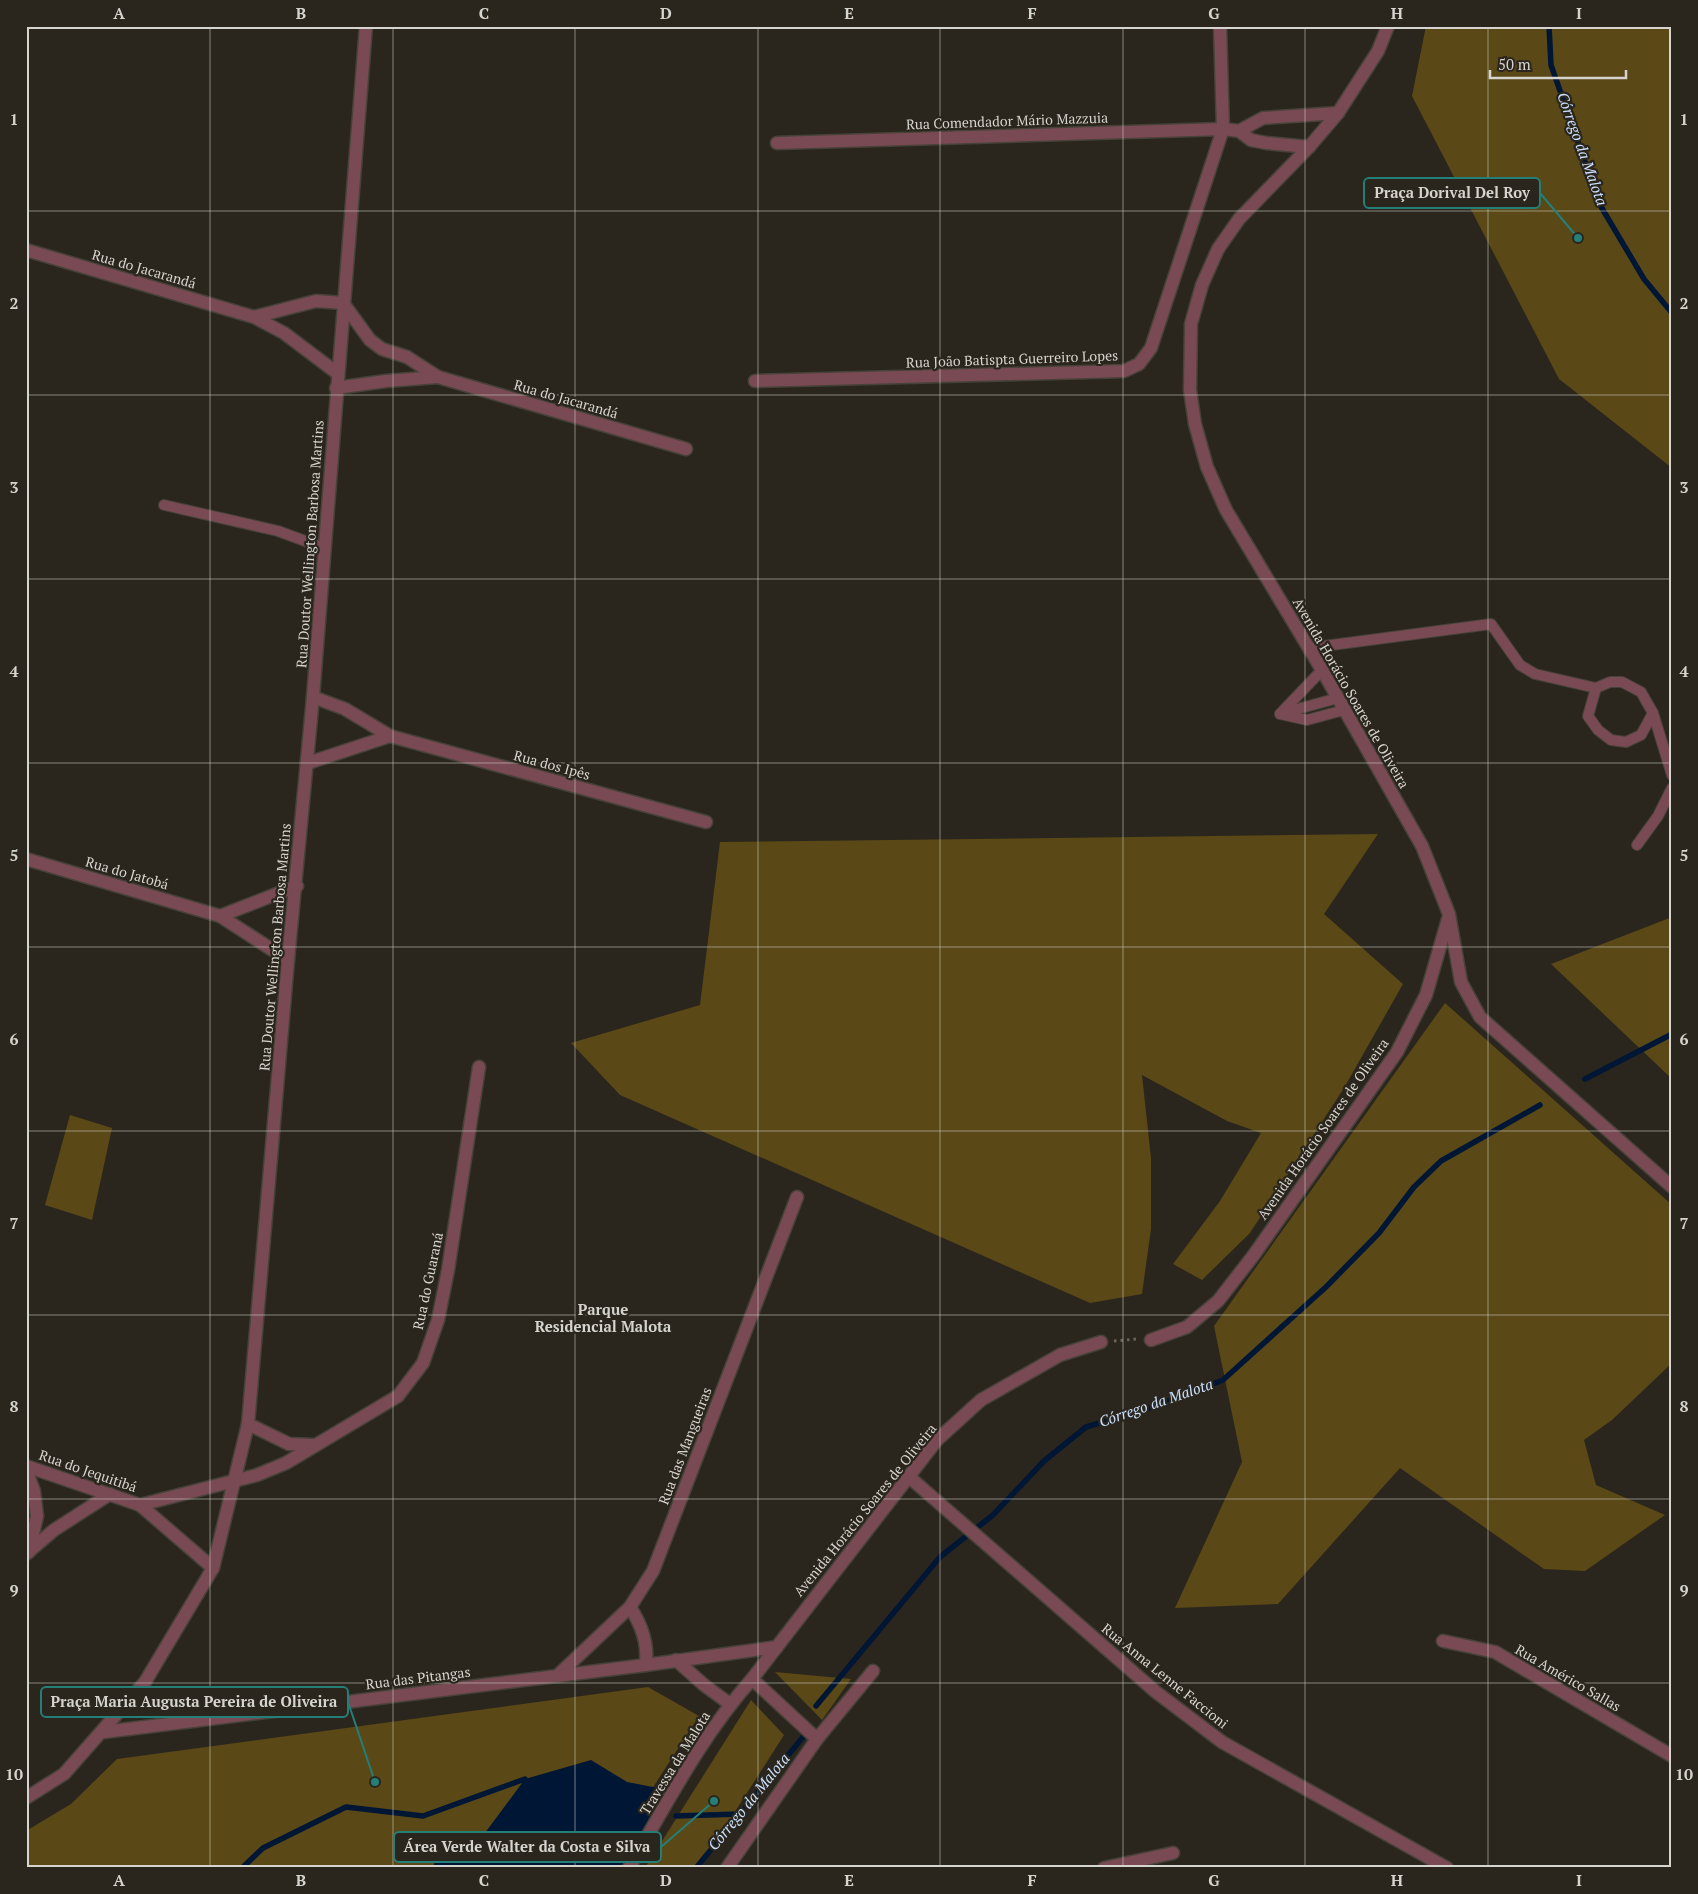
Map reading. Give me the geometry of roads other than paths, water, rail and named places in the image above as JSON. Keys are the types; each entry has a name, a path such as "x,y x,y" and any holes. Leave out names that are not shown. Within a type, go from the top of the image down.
{"street":[{"name":"Rua Doutor Wellington Barbosa Martins","path":"26,1798 64,1774 104,1732 146,1682 213,1568 248,1424 288,960 308,763 336,388 366,26"},
{"name":"Rua João Batispta Guerreiro Lopes","path":"755,381 1124,371 1139,364 1151,348 1223,129 1220,26"},
{"name":"Avenida Horácio Soares de Oliveira","path":"1151,1340 1187,1327 1218,1301 1253,1256 1392,1060 1426,995 1449,914 1422,846 1322,670 1226,510 1207,467 1195,424 1190,390 1191,324 1202,285 1218,249 1238,219 1309,147 1338,113 1378,51 1388,26"},
{"path":"1239,131 1263,118 1338,113"},
{"name":"Rua Comendador Mário Mazzuia","path":"777,143 1223,129 1239,131 1251,140 1309,147"},
{"name":"Rua do Jacarandá","path":"26,250 254,317 284,333 338,373"},
{"path":"254,317 316,301 343,303"},
{"name":"Rua do Jacarandá","path":"343,303 370,340 382,349 407,357 438,377 686,449"},
{"name":"Rua do Jacarandá","path":"336,388 394,380 438,377"},
{"name":"Rua dos Ipês","path":"313,697 345,709 390,736 706,822"},
{"path":"308,763 390,736"},
{"name":"Rua do Jatobá","path":"26,859 220,916 288,960"},
{"path":"220,916 296,886"},
{"path":"1449,914 1461,982 1480,1017 1672,1187"},
{"name":"Rua do Guaraná","path":"235,1480 258,1475 286,1463 313,1445 398,1396 423,1363 438,1320 448,1270 479,1067"},
{"name":"Rua das Mangueiras","path":"557,1676 630,1607 653,1572 797,1197"},
{"name":"Avenida Horácio Soares de Oliveira","path":"752,1679 937,1440 981,1400 1060,1355 1101,1342"},
{"path":"248,1424 289,1444 313,1445"},
{"path":"26,1468 34,1491 37,1516 28,1553"},
{"name":"Rua do Jequitibá","path":"26,1468 140,1505 213,1568"},
{"name":"Rua Anna Lenne Faccioni","path":"908,1476 1156,1692 1222,1742 1447,1868"},
{"name":"Rua do Jequitibá","path":"140,1505 235,1480"},
{"path":"28,1553 54,1530 110,1494"},
{"path":"630,1607 640,1623 645,1641 646,1665"},
{"name":"Rua Américo Sallas","path":"1443,1641 1495,1652 1672,1756"},
{"name":"Rua das Pitangas","path":"104,1732 777,1647"},
{"path":"676,1660 730,1704"},
{"path":"726,1868 817,1739 873,1671"},
{"path":"752,1679 817,1739"},
{"name":"Travessa da Malota","path":"629,1868 699,1748 730,1704 752,1679"},
{"path":"1104,1868 1173,1854"}],"lane":[{"path":"164,505 278,531 324,548"},
{"path":"1309,648 1491,624 1520,665 1535,674 1596,688 1610,682 1622,682 1640,692 1653,713 1672,775"},
{"path":"1280,714 1322,670"},
{"path":"1596,688 1588,716 1598,730 1611,740 1626,742 1641,735 1653,713"},
{"path":"1280,714 1338,698"},
{"path":"1280,714 1308,720 1344,710"},
{"path":"1637,845 1658,816 1672,788"}],"water":[{"path":"591,1760 627,1782 658,1788 662,1796 654,1817 620,1868 432,1868 439,1854 455,1836 479,1841 525,1779"}],"waterway":[{"name":"Córrego da Malota","path":"1549,26 1551,65 1600,205 1644,279 1672,313"},
{"name":"Córrego da Malota","path":"1585,1079 1672,1034"},
{"name":"Córrego da Malota","path":"816,1706 940,1557 993,1515 1044,1461 1086,1427 1144,1410 1223,1380 1326,1287 1379,1233 1414,1187 1441,1161 1540,1105"},
{"name":"Córrego da Malota","path":"696,1868 803,1737"},
{"path":"242,1868 263,1848 346,1807 423,1816 525,1779"},
{"path":"676,1816 740,1814"}],"place":[{"name":"Praça Dorival Del Roy","path":"1578,238"},
{"name":"Praça Maria Augusta Pereira de Oliveira","path":"375,1782"},
{"name":"Área Verde Walter da Costa e Silva","path":"714,1801"}],"district":[{"name":"Parque Residencial Malota","path":"603,1318"}]}
